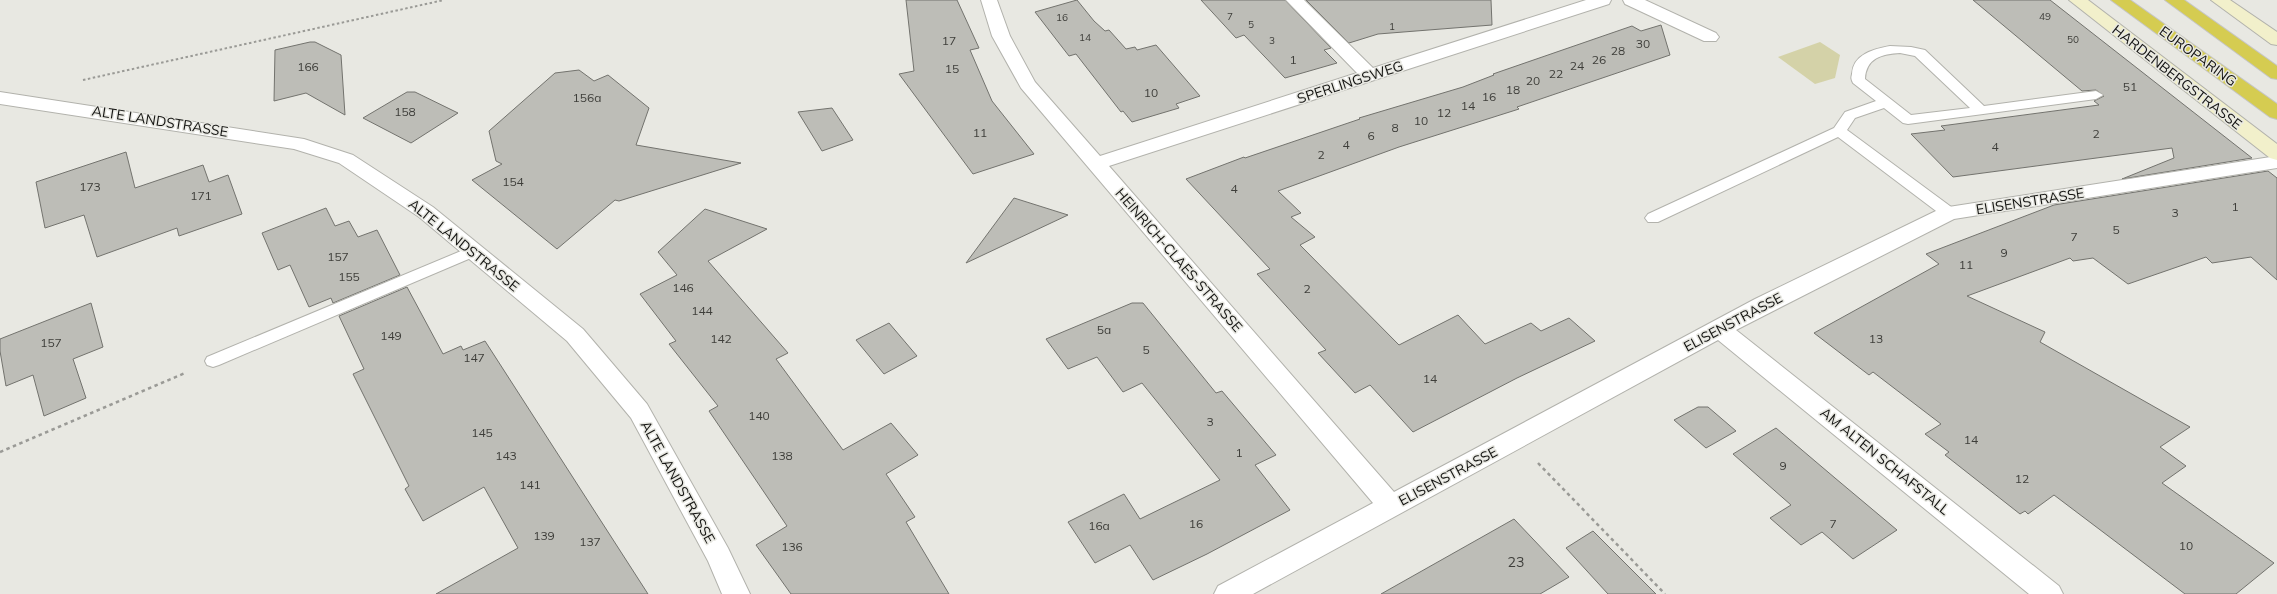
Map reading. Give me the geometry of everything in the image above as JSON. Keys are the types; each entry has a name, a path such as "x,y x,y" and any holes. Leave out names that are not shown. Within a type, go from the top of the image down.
{"highway":[{"name":"EUROPARING","path":"2119,0 2277,113"},
{"path":"2173,0 2277,74"}],"main road":[{"name":"HARDENBERGSTRASSE","path":"2077,0 2277,154"},
{"path":"2219,0 2277,40"}],"street":[{"name":"HEINRICH-CLAES-STRASSE","path":"990,0 1001,36 1027,84 1391,506"},
{"path":"1294,0 1369,75"},
{"name":"SPERLINGSWEG","path":"1096,164 1603,0"},
{"path":"1631,0 1710,37"},
{"name":"ALTE LANDSTRASSE","path":"0,98 297,143 346,160 426,212 575,335 638,411 719,556 736,594"},
{"name":"ELISENSTRASSE","path":"1228,594 1516,440 1763,305 1949,214 2277,162"},
{"name":"AM ALTEN SCHAFSTALL","path":"1720,329 2049,594"}],"lane":[{"path":"1980,110 1920,53 1903,48 1880,52 1863,60 1857,70 1858,80 1908,120 2096,95"},
{"path":"1652,218 1839,131 1850,115 1885,103"},
{"path":"1839,131 1949,214"},
{"path":"213,361 473,251"}],"path":[{"path":"80,81 444,0"},
{"path":"0,452 213,361"},
{"path":"1516,440 1665,594"}],"shaded area":[{"path":"1820,42 1840,55 1835,78 1815,84 1778,57"}],"building":[{"path":"906,0 957,0 979,48 970,50 992,101 1034,154 973,174 899,74 914,71"},
{"path":"1077,0 1094,21 1105,31 1109,30 1126,49 1135,47 1137,50 1156,45 1200,96 1176,104 1179,108 1132,122 1123,111 1121,112 1076,54 1069,56 1035,12"},
{"path":"1201,0 1285,0 1331,48 1324,50 1337,63 1285,78 1244,35 1236,38"},
{"path":"1306,0 1491,0 1492,25 1378,34 1349,43"},
{"path":"1973,0 2050,0 2252,158 2122,179 2174,158 2172,148 1953,177 1911,134 1945,130 1941,126 2099,105 2094,101 2104,96 2096,90 2082,91"},
{"path":"1661,25 1670,55 1517,107 1519,109 1399,147 1278,191 1301,213 1291,217 1315,237 1300,245 1399,345 1458,315 1485,344 1531,323 1541,331 1569,318 1595,341 1517,378 1413,432 1370,385 1355,393 1318,353 1326,350 1257,274 1270,269 1186,179 1244,157 1245,158 1360,119 1359,118 1463,87 1494,75 1493,74 1632,26 1641,31"},
{"path":"315,42 341,55 345,115 306,93 274,101 275,50"},
{"path":"579,70 594,81 608,75 649,108 636,145 741,163 619,201 615,200 557,249 472,180 502,164 496,161 489,131 555,73"},
{"path":"407,92 415,92 458,113 411,143 363,118"},
{"path":"832,108 853,140 822,151 798,112"},
{"path":"126,152 135,188 203,165 209,182 228,175 242,214 179,236 177,228 97,257 84,215 45,228 36,182"},
{"path":"2268,171 2277,178 2277,280 2251,257 2212,263 2206,257 2128,284 2093,258 2073,261 2070,258 1967,296 2045,332 2040,342 2190,427 2160,447 2186,466 2162,483 2274,563 2236,594 2185,594 2054,495 2028,514 2025,511 2020,514 1945,455 1949,452 1925,434 1941,424 1873,372 1869,375 1814,333 1939,264 1926,254 2054,205"},
{"path":"1014,198 1068,215 966,263"},
{"path":"326,208 335,226 349,221 358,237 377,230 400,275 333,303 331,298 309,307 290,265 278,270 262,233"},
{"path":"705,209 767,229 708,261 788,353 776,359 843,450 891,423 918,455 886,474 915,517 906,522 949,594 791,594 756,545 787,526 709,411 718,406 669,344 676,341 640,294 677,275 658,252"},
{"path":"407,287 443,354 461,346 463,350 485,341 648,594 436,594 518,548 484,487 423,521 405,489 409,486 353,374 364,369 339,316"},
{"path":"91,303 103,347 73,359 86,398 44,416 33,375 6,386 0,351 0,339"},
{"path":"1132,303 1143,303 1216,393 1222,391 1276,455 1255,465 1290,510 1207,554 1153,580 1130,545 1095,563 1068,522 1124,494 1140,519 1220,480 1142,383 1123,392 1097,357 1068,369 1046,339"},
{"path":"889,323 917,356 884,374 856,340"},
{"path":"1698,407 1708,407 1736,431 1706,448 1674,420"},
{"path":"1776,428 1897,530 1853,559 1822,532 1801,545 1770,518 1791,505 1733,454"},
{"path":"1514,519 1569,577 1540,594 1381,594"},
{"path":"1593,531 1656,594 1608,594 1566,548"}]}
